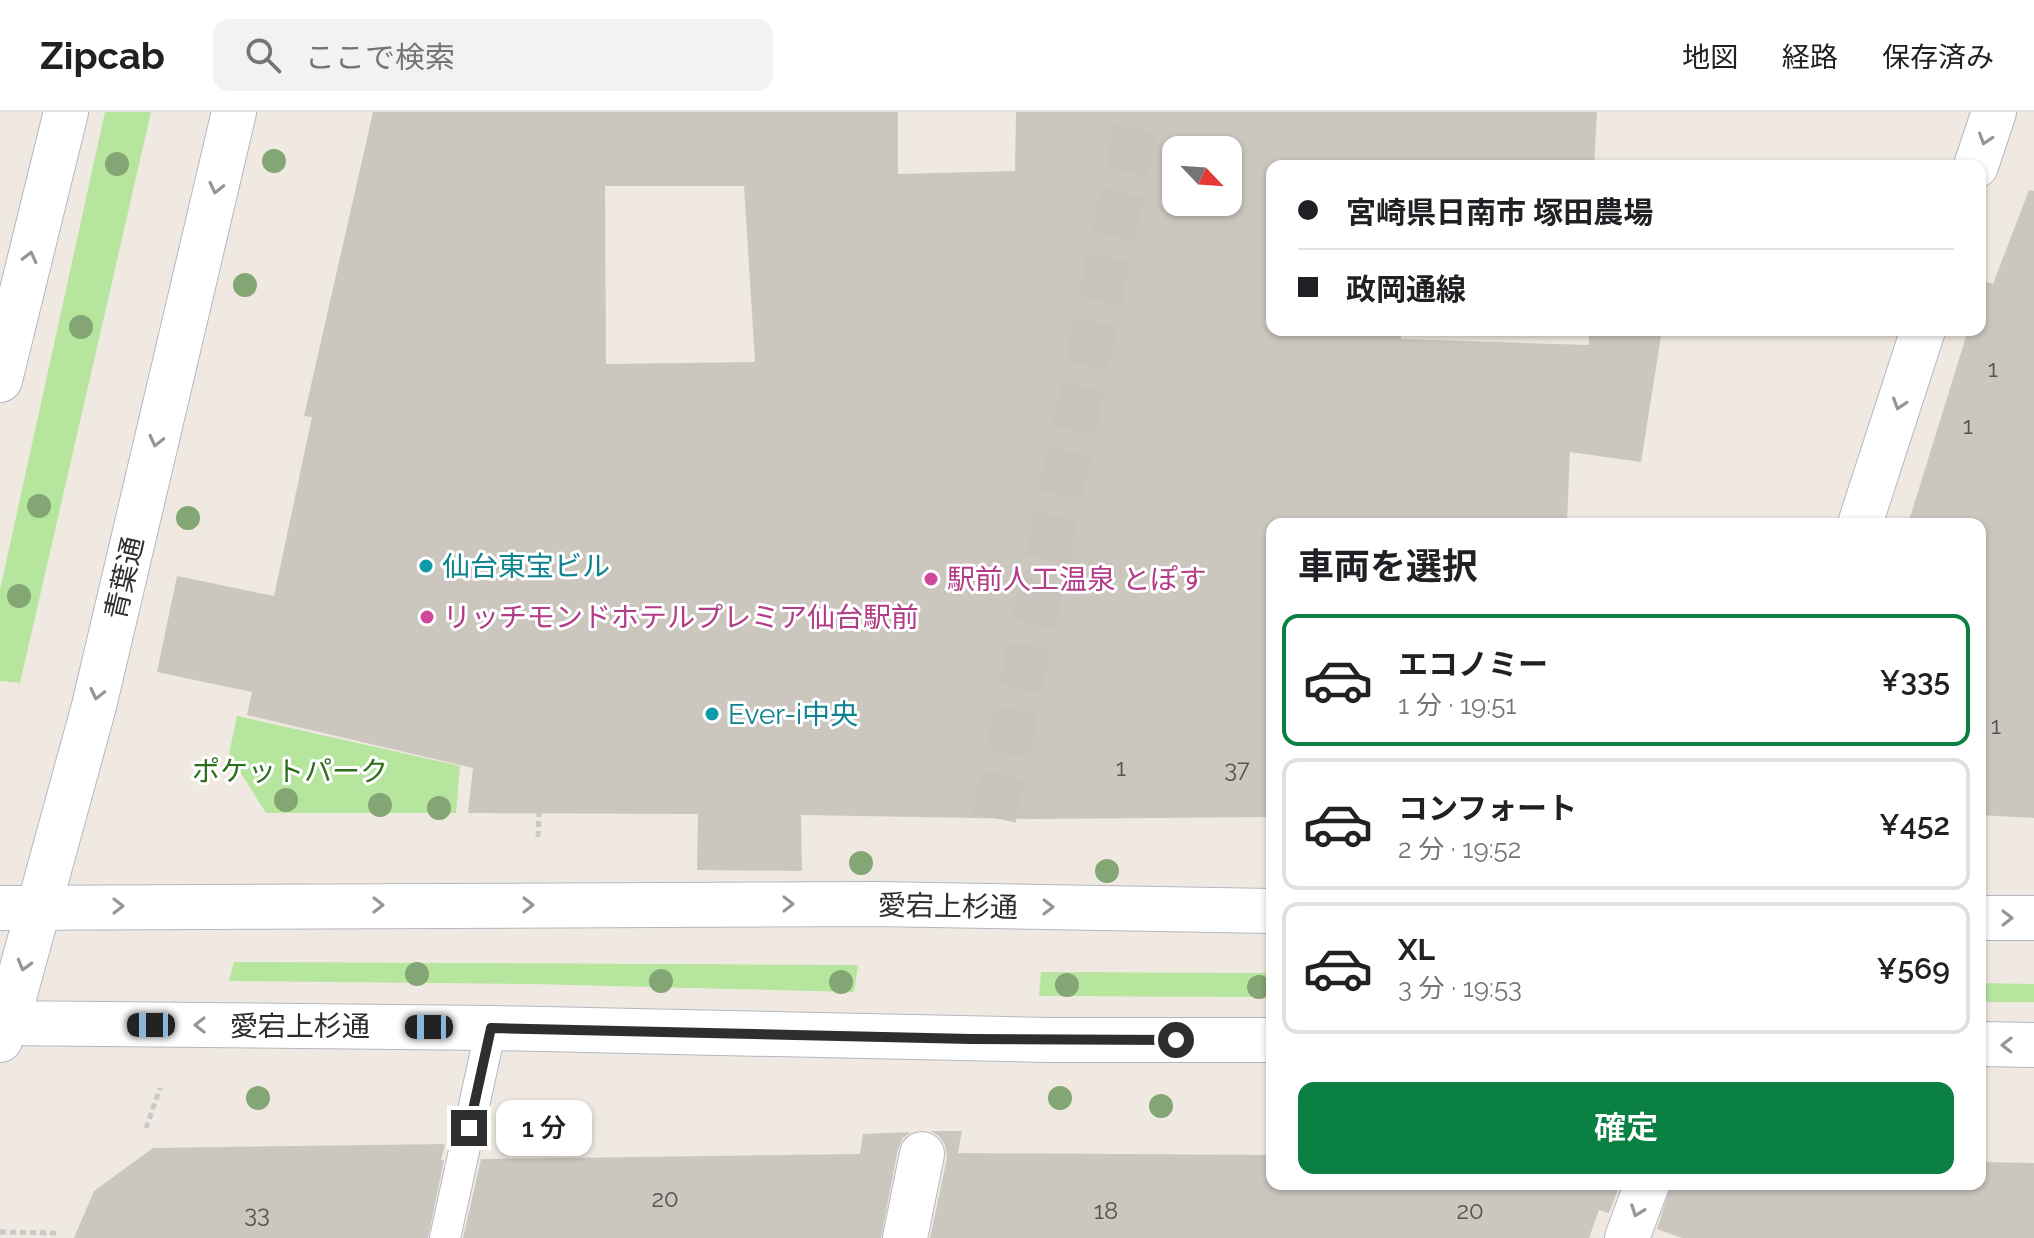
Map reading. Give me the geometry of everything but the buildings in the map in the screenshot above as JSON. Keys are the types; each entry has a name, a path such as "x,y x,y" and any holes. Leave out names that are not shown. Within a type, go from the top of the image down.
{"street":[{"path":"0,380 66,112"},
{"name":"青葉通","path":"2,1029 20,907 94,706 234,112"},
{"path":"1978,160 1994,112"},
{"path":"1862,518 1921,336"},
{"name":"愛宕上杉通","path":"20,907 875,904 1266,911"},
{"path":"1986,918 2034,918"},
{"name":"愛宕上杉通","path":"2,1029 491,1028 1019,1040 1266,1040"},
{"path":"1986,1044 2034,1045"},
{"path":"905,1238 922,1154"},
{"path":"1627,1238 1645,1190"}],"lane":[{"path":"445,1238 491,1028"}],"path":[{"path":"538,837 539,813"},
{"path":"146,1128 160,1088"},
{"path":"0,1232 57,1233"}],"green space":[{"path":"105,112 151,112 20,683 0,681 0,590"},
{"name":"ポケットパーク","path":"237,716 460,766 456,813 266,813 229,754"},
{"path":"234,962 858,965 854,992 229,981"},
{"path":"1041,972 1266,973 1266,997 1039,996"},
{"path":"1986,983 2034,984 2034,1002 1986,1002"}],"tunnel":[{"path":"994,818 1139,112"}],"place":[{"name":"仙台東宝ビル","path":"426,566"},
{"name":"駅前人工温泉 とぽす","path":"931,579"},
{"name":"リッチモンドホテルプレミア仙台駅前","path":"427,617"},
{"name":"Ever-i中央","path":"712,714"}],"route":[{"path":"469,1128 491,1028 971,1039 1176,1040"}]}
